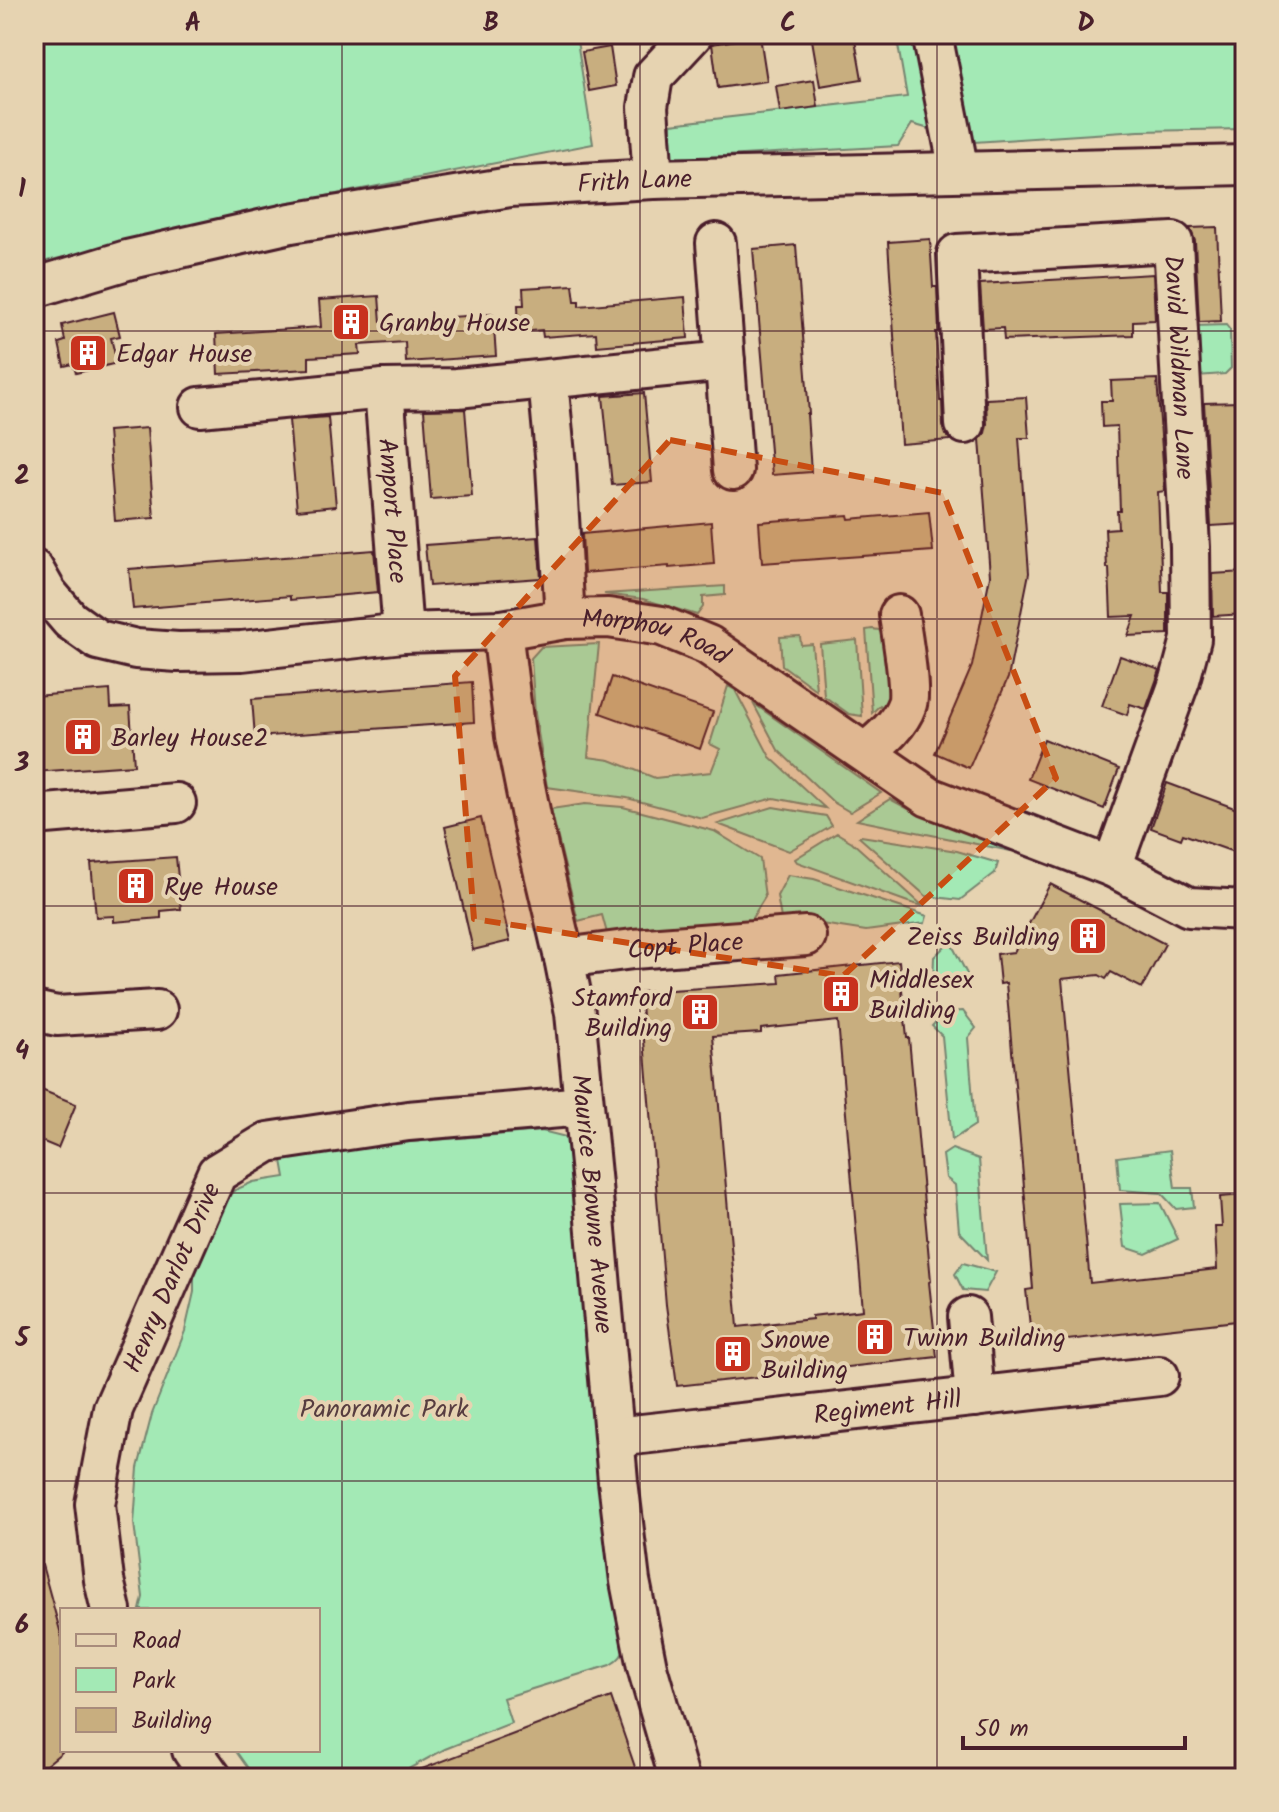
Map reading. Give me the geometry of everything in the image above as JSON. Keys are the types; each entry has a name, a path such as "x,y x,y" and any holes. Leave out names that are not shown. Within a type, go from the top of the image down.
{"street":[{"path":"653,179 648,107 653,77 693,34"},
{"path":"932,34 959,171"},
{"name":"Frith Lane","path":"34,288 127,260 305,221 510,187 653,179 1245,165"},
{"name":"David Wildman Lane","path":"965,424 957,254 1173,242 1190,547 1191,639 1180,680 1112,867"},
{"path":"716,243 733,470"},
{"path":"200,407 384,389 457,388 725,361"},
{"path":"548,380 565,619"},
{"name":"Amport Place","path":"384,389 403,633"},
{"name":"Morphou Road","path":"34,570 47,593 70,620 98,640 136,649 242,651 403,633 502,630 565,619 608,618 662,626 708,645 929,797 1112,867 1189,907 1245,910"},
{"path":"866,752 896,724 908,703 899,615"},
{"name":"Maurice Browne Avenue","path":"502,630 515,736 575,1013 630,1581 639,1635 679,1778"},
{"path":"34,815 176,803"},
{"name":"Copt Place","path":"564,958 633,949 806,936"},
{"path":"34,1011 57,1016 157,1010"},
{"name":"Henry Darlot Drive","path":"111,1608 95,1504 113,1409 217,1173 268,1142 408,1121 584,1106"},
{"path":"968,1317 975,1397"},
{"name":"Regiment Hill","path":"615,1437 1159,1376"},
{"path":"193,1752 212,1778"}],"highlighted area":[{"path":"670,440 943,493 1056,778 843,976 474,919 455,676"}],"green space":[{"path":"34,34 576,34 593,144 321,197 34,264"},
{"path":"896,34 1245,34 1245,129 1139,131 974,142 912,124 898,146 671,159 671,124 907,97"},
{"path":"1226,325 1230,330 1231,368 1225,374 1196,376 1193,326"},
{"path":"725,586 725,595 703,597 703,607 697,615 643,599 604,594"},
{"path":"866,630 879,630 886,641 890,698 885,709 880,705 872,713"},
{"path":"800,636 801,645 812,644 816,690 782,665 780,637"},
{"path":"857,640 862,716 849,714 824,696 820,644"},
{"path":"599,644 588,757 610,760 655,778 711,772 720,749 710,744 728,686 735,690 770,757 825,808 774,798 702,818 627,798 547,787 535,714 531,658 541,647"},
{"path":"753,703 881,793 850,812 833,802 778,750"},
{"path":"890,799 914,812 1011,851 857,820"},
{"path":"585,804 623,807 714,831 760,859 765,897 747,926 608,937 602,915 578,921 551,809"},
{"path":"773,807 826,816 832,826 789,851 718,824"},
{"path":"837,833 852,842 923,906 797,862 795,859"},
{"path":"861,836 957,851 998,863 995,873 960,900 926,896"},
{"path":"788,875 814,879 927,916 925,923 866,931 815,923 782,924 777,896"},
{"path":"950,941 969,978 933,981 934,957"},
{"path":"963,1011 976,1028 968,1038 975,1125 952,1140 942,1036 932,1026 945,1012"},
{"name":"Panoramic Park","path":"542,1131 574,1139 626,1645 624,1652 610,1665 503,1698 511,1723 445,1749 392,1778 255,1778 236,1752 320,1752 320,1608 140,1608 143,1597 134,1523 138,1468 152,1414 185,1331 194,1292 194,1271 223,1200 235,1190 253,1182 285,1177 281,1155"},
{"path":"952,1149 979,1159 987,1260 959,1231 955,1185 946,1178 943,1155"},
{"path":"1170,1150 1175,1188 1192,1188 1194,1207 1176,1209 1161,1193 1120,1190 1117,1157"},
{"path":"1160,1203 1178,1239 1146,1254 1125,1247 1120,1204"},
{"path":"963,1263 996,1272 985,1292 963,1290 955,1274"}],"building":[{"path":"811,34 854,34 862,79 820,86"},
{"path":"760,36 767,81 718,88 712,44"},
{"path":"610,47 616,86 589,91 582,52"},
{"path":"814,80 818,107 780,112 776,86"},
{"path":"1217,227 1221,321 1199,322 1195,241 1190,228"},
{"path":"930,239 933,287 937,287 940,401 943,426 951,440 901,444 888,242"},
{"path":"796,245 811,472 772,475 753,249"},
{"path":"1153,274 1155,320 1133,321 1133,335 1004,340 1003,328 983,329 980,284"},
{"path":"573,285 575,301 579,301 579,306 685,297 688,338 597,346 596,333 543,337 542,330 519,332 518,305 524,305 523,288"},
{"path":"379,296 381,322 493,314 496,356 406,362 405,342 359,345 360,354 309,357 309,369 218,374 216,334 321,327 319,300"},
{"name":"Edgar House","path":"114,312 120,336 111,338 117,363 76,373 73,364 64,366 59,343 65,341 62,325"},
{"path":"1157,379 1165,491 1158,492 1162,592 1168,592 1168,634 1128,636 1135,616 1111,617 1105,529 1118,528 1117,511 1120,511 1117,426 1102,427 1101,401 1112,401 1111,381"},
{"path":"644,393 652,482 612,485 603,396"},
{"path":"1026,397 1029,438 1019,438 1029,573 1008,678 969,768 935,753 972,666 990,576 980,439 987,424 986,399"},
{"path":"1239,402 1240,425 1245,425 1244,524 1211,526 1204,403"},
{"path":"465,409 472,496 431,499 424,410"},
{"path":"328,417 336,506 297,510 289,420"},
{"path":"147,428 154,518 115,521 108,431"},
{"path":"929,512 933,551 762,563 759,522"},
{"path":"711,522 714,564 584,573 582,534"},
{"path":"538,537 541,578 429,586 425,545"},
{"path":"374,550 378,592 133,609 129,569"},
{"path":"1245,572 1245,614 1213,616 1212,574"},
{"path":"1120,656 1160,670 1146,709 1130,704 1127,715 1102,706"},
{"path":"612,677 713,712 700,749 600,713"},
{"path":"472,682 474,722 255,737 252,699"},
{"name":"Barley House2","path":"110,690 111,708 130,707 134,765 34,772 34,696"},
{"path":"1044,739 1119,769 1104,809 1028,779"},
{"path":"1167,783 1245,812 1245,856 1183,834 1181,839 1151,828"},
{"path":"481,818 510,941 473,950 445,827"},
{"name":"Rye House","path":"176,857 181,909 161,911 161,918 114,922 114,916 96,917 91,863"},
{"path":"1050,884 1165,944 1142,988 1111,972 1106,979 1099,975 1062,979 1090,1283 1217,1269 1215,1227 1222,1227 1220,1197 1245,1195 1245,1320 1032,1344 1026,1290 1033,1289 1006,983 1000,984 997,954 1014,952"},
{"path":"899,961 909,1038 937,1357 677,1386 666,1305 640,992 780,983 779,974","holes":["838,1021 863,1310 738,1327 713,1036 761,1033 761,1029"]},
{"path":"34,1087 76,1104 58,1148 34,1138"},
{"path":"42,1565 60,1631 62,1752 34,1775 34,1566"},
{"path":"611,1697 637,1773 624,1778 407,1778 406,1775"}],"place":[{"name":"Granby House","path":"351,322"},
{"name":"Edgar House","path":"88,353"},
{"name":"Barley House2","path":"83,737"},
{"name":"Rye House","path":"136,886"},
{"name":"Zeiss Building","path":"1088,936"},
{"name":"Middlesex Building","path":"841,994"},
{"name":"Stamford Building","path":"700,1012"},
{"name":"Twinn Building","path":"875,1337"},
{"name":"Snowe Building","path":"733,1354"}]}
